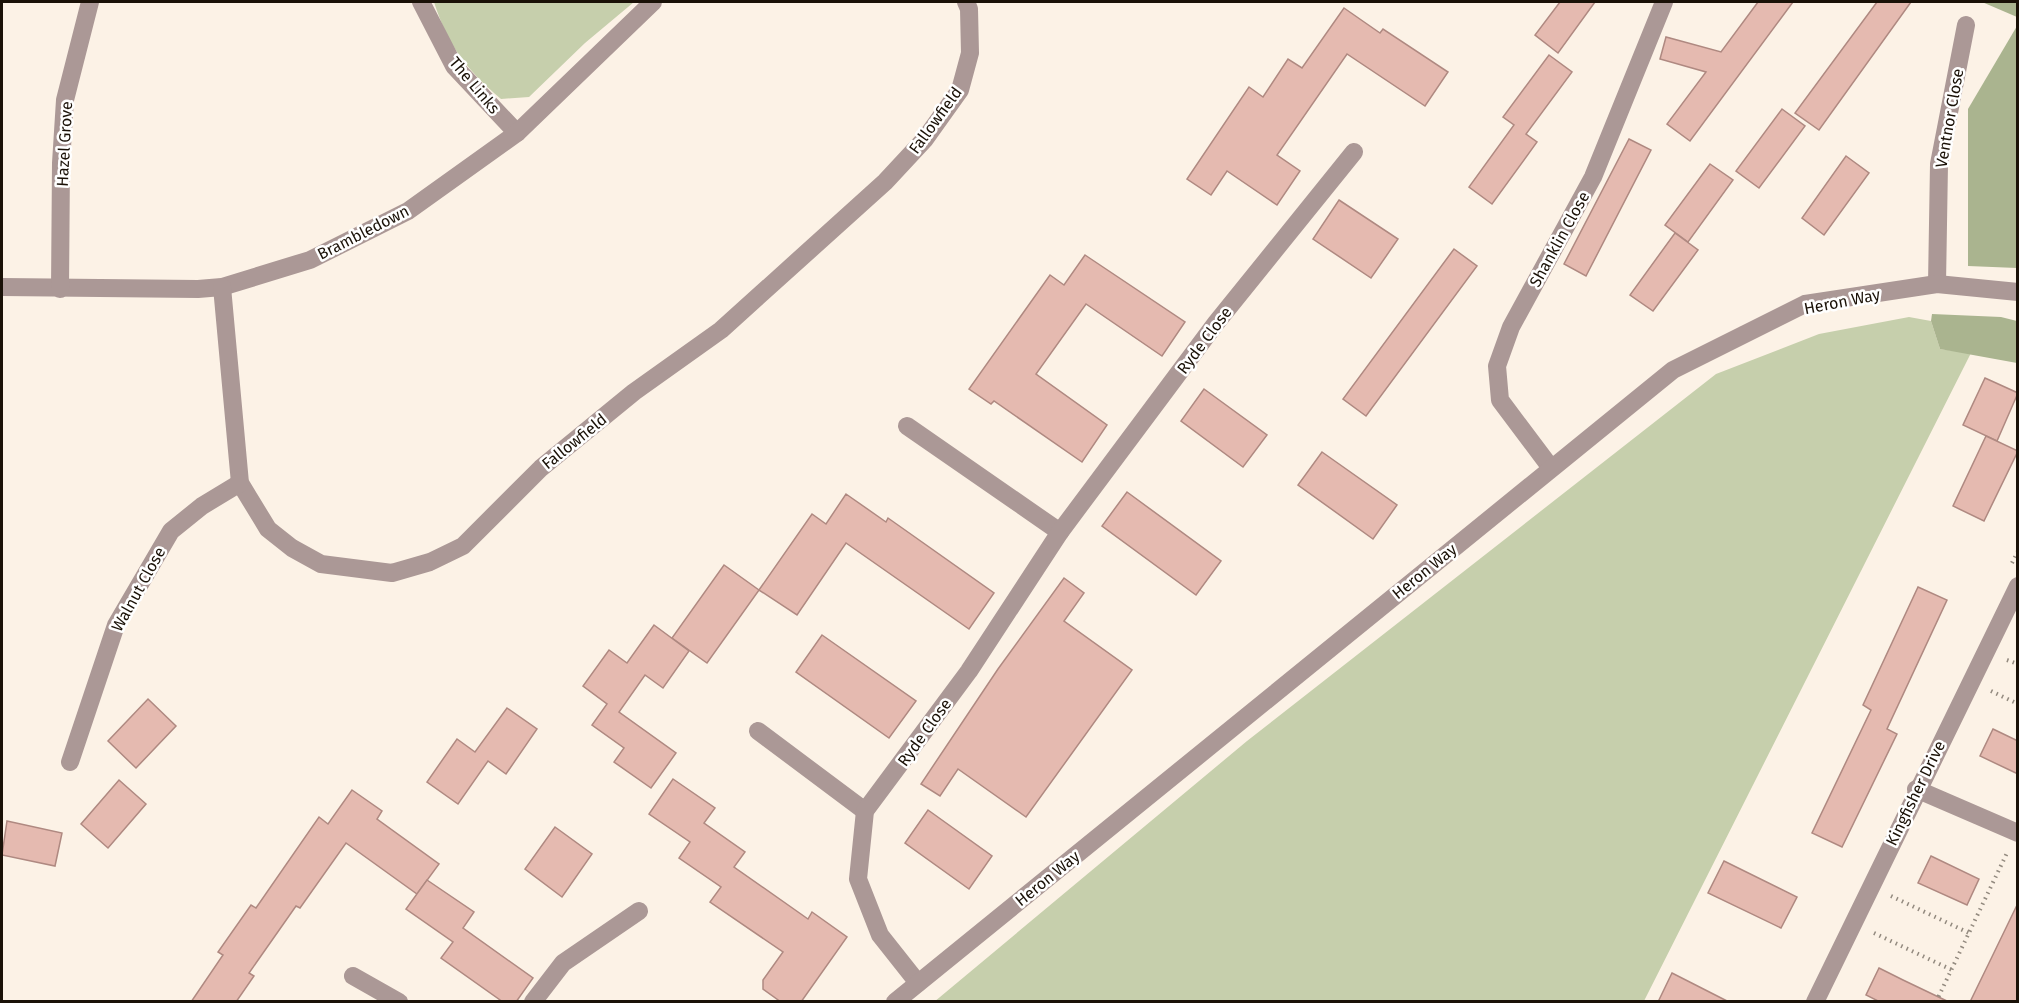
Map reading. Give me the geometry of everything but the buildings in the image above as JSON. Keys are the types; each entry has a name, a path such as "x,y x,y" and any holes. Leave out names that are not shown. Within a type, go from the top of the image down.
{"street":[{"name":"Hazel Grove","path":"60,290 61,163 65,100 90,2"},
{"name":"The Links","path":"421,2 454,66 517,133"},
{"name":"Brambledown","path":"2,287 60,290 198,290 222,287 310,260 408,211 517,133 653,2"},
{"name":"Fallowfield","path":"222,287 240,483 268,529 292,548 321,564 393,573 430,562 463,546 541,468 634,392 722,330 885,182 925,139 960,90 970,53 969,9 966,2"},
{"name":"Shanklin Close","path":"1551,468 1500,400 1497,366 1510,327 1593,177 1664,2"},
{"name":"Ventnor Close","path":"1937,284 1939,164 1966,25"},
{"name":"Ryde Close","path":"865,811 969,671 1060,532 1216,323 1354,152"},
{"name":"Heron Way","path":"895,1002 1673,370 1805,304 1937,284 2018,292"},
{"path":"908,426 1060,532"},
{"name":"Walnut Close","path":"70,762 116,625 171,531 202,506 240,483"},
{"name":"Kingfisher Drive","path":"1815,1002 1916,789 2018,586"},
{"path":"758,731 865,811 858,879 880,935 918,983"},
{"path":"1916,789 2017,833"},
{"path":"533,1002 563,963 639,911"},
{"path":"353,976 399,1002"}],"path":[{"path":"1936,1002 2017,833"},
{"path":"1870,886 1969,933"},
{"path":"1853,923 1952,970"}],"green space":[{"path":"434,2 634,2 585,43 529,97 501,99 468,67 460,56 445,32"},
{"path":"1982,2 2017,2 2017,17"},
{"path":"2017,26 2017,268 1968,266 1968,109"},
{"path":"1932,314 2001,317 2017,321 2017,363 1940,349 1931,321"},
{"path":"1909,317 1931,321 1940,349 1971,353 1644,1001 934,1002 1247,741 1716,374 1819,334"}]}
